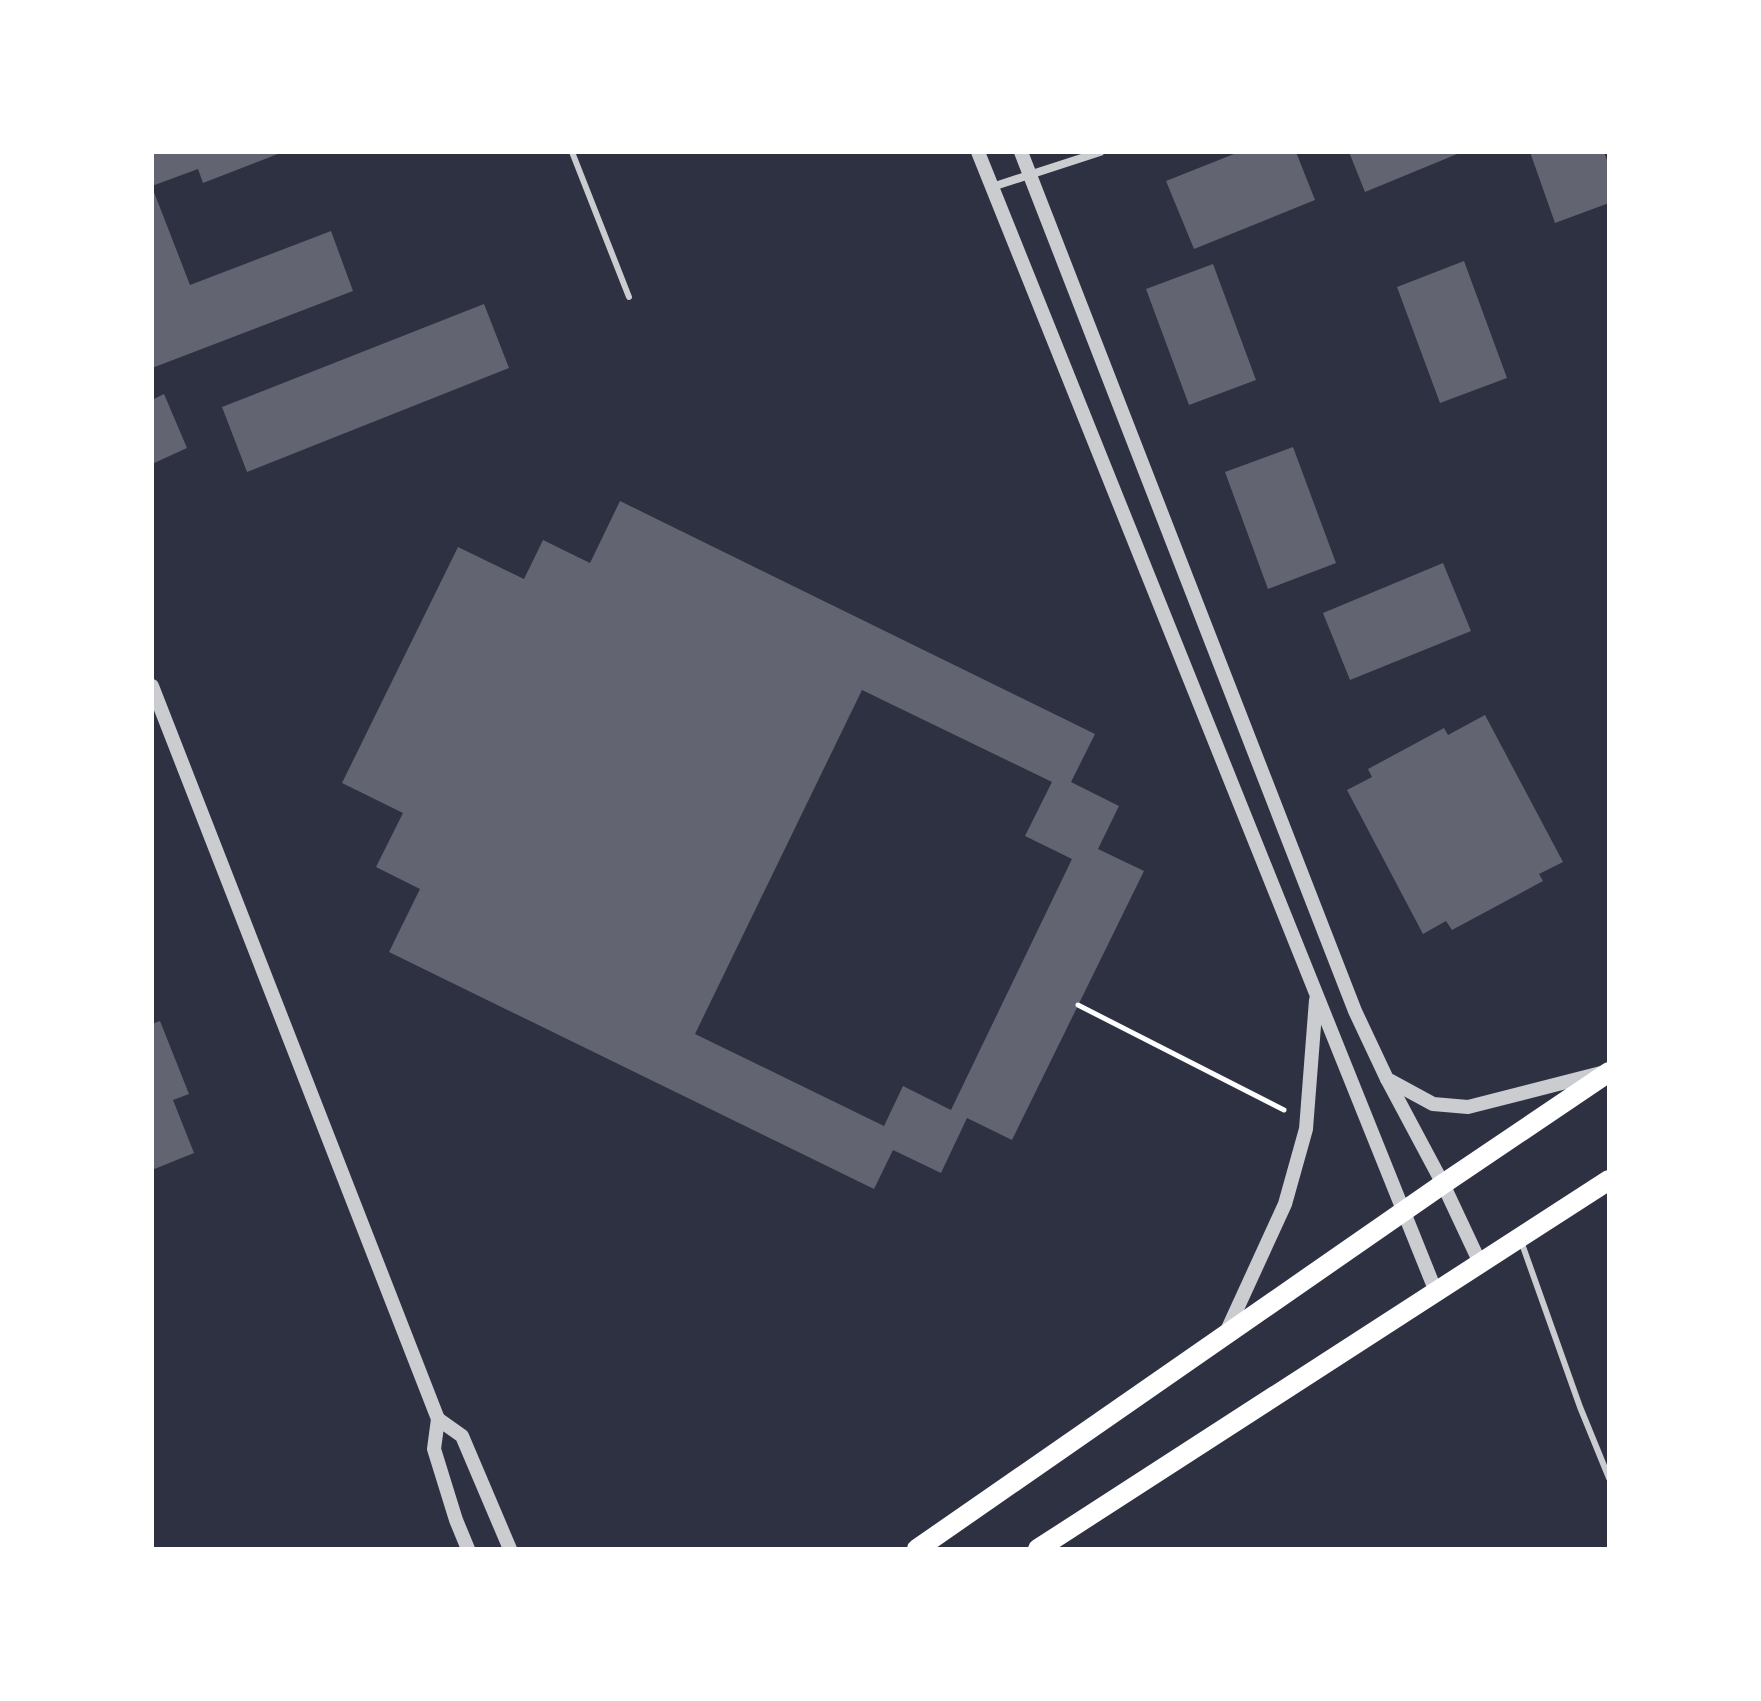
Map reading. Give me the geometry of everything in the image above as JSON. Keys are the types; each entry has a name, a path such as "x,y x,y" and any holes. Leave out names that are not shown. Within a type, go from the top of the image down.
{"main road":[{"path":"917,1549 1609,1072"},
{"path":"1038,1549 1609,1180"}],"street":[{"path":"978,152 1436,1292"},
{"path":"1021,152 1355,1011 1481,1265"},
{"path":"991,187 1100,152"},
{"path":"152,686 438,1419 434,1449 468,1549"},
{"path":"1225,1335 1285,1204 1306,1129 1316,995"},
{"path":"1387,1079 1433,1104 1468,1107 1609,1072"},
{"path":"438,1419 462,1436 510,1549"},
{"path":"497,1517 522,1549"}],"lane":[{"path":"572,152 629,297"},
{"path":"1520,1238 1580,1407 1609,1478"}],"path":[{"path":"1078,1005 1289,1113"}],"building":[{"path":"152,152 283,152 203,183 198,169 152,186"},
{"path":"1239,152 1296,152 1315,200 1194,249 1166,181"},
{"path":"1349,152 1462,152 1365,192"},
{"path":"1530,152 1604,152 1609,166 1609,203 1555,223"},
{"path":"152,187 190,285 331,231 353,291 152,368"},
{"path":"1464,261 1507,378 1440,403 1397,287"},
{"path":"1213,264 1256,380 1189,405 1146,289"},
{"path":"484,304 509,368 247,472 222,407"},
{"path":"164,394 187,448 152,464 152,400"},
{"path":"1293,447 1336,563 1268,589 1225,472"},
{"path":"620,501 1095,734 1071,782 1119,806 1098,849 1144,871 1012,1140 967,1118 941,1173 893,1150 874,1189 389,952 420,889 376,867 403,813 342,783 458,547 524,579 543,540 590,563","holes":["862,690 1052,782 1025,836 1072,859 951,1110 903,1086 884,1126 695,1034"]},
{"path":"1443,563 1471,631 1350,680 1323,613"},
{"path":"1485,715 1563,862 1539,874 1543,881 1452,930 1446,921 1423,934 1347,790 1372,777 1368,769 1444,728 1448,735"},
{"path":"160,1021 189,1094 173,1100 194,1153 152,1170 152,1024"}]}
